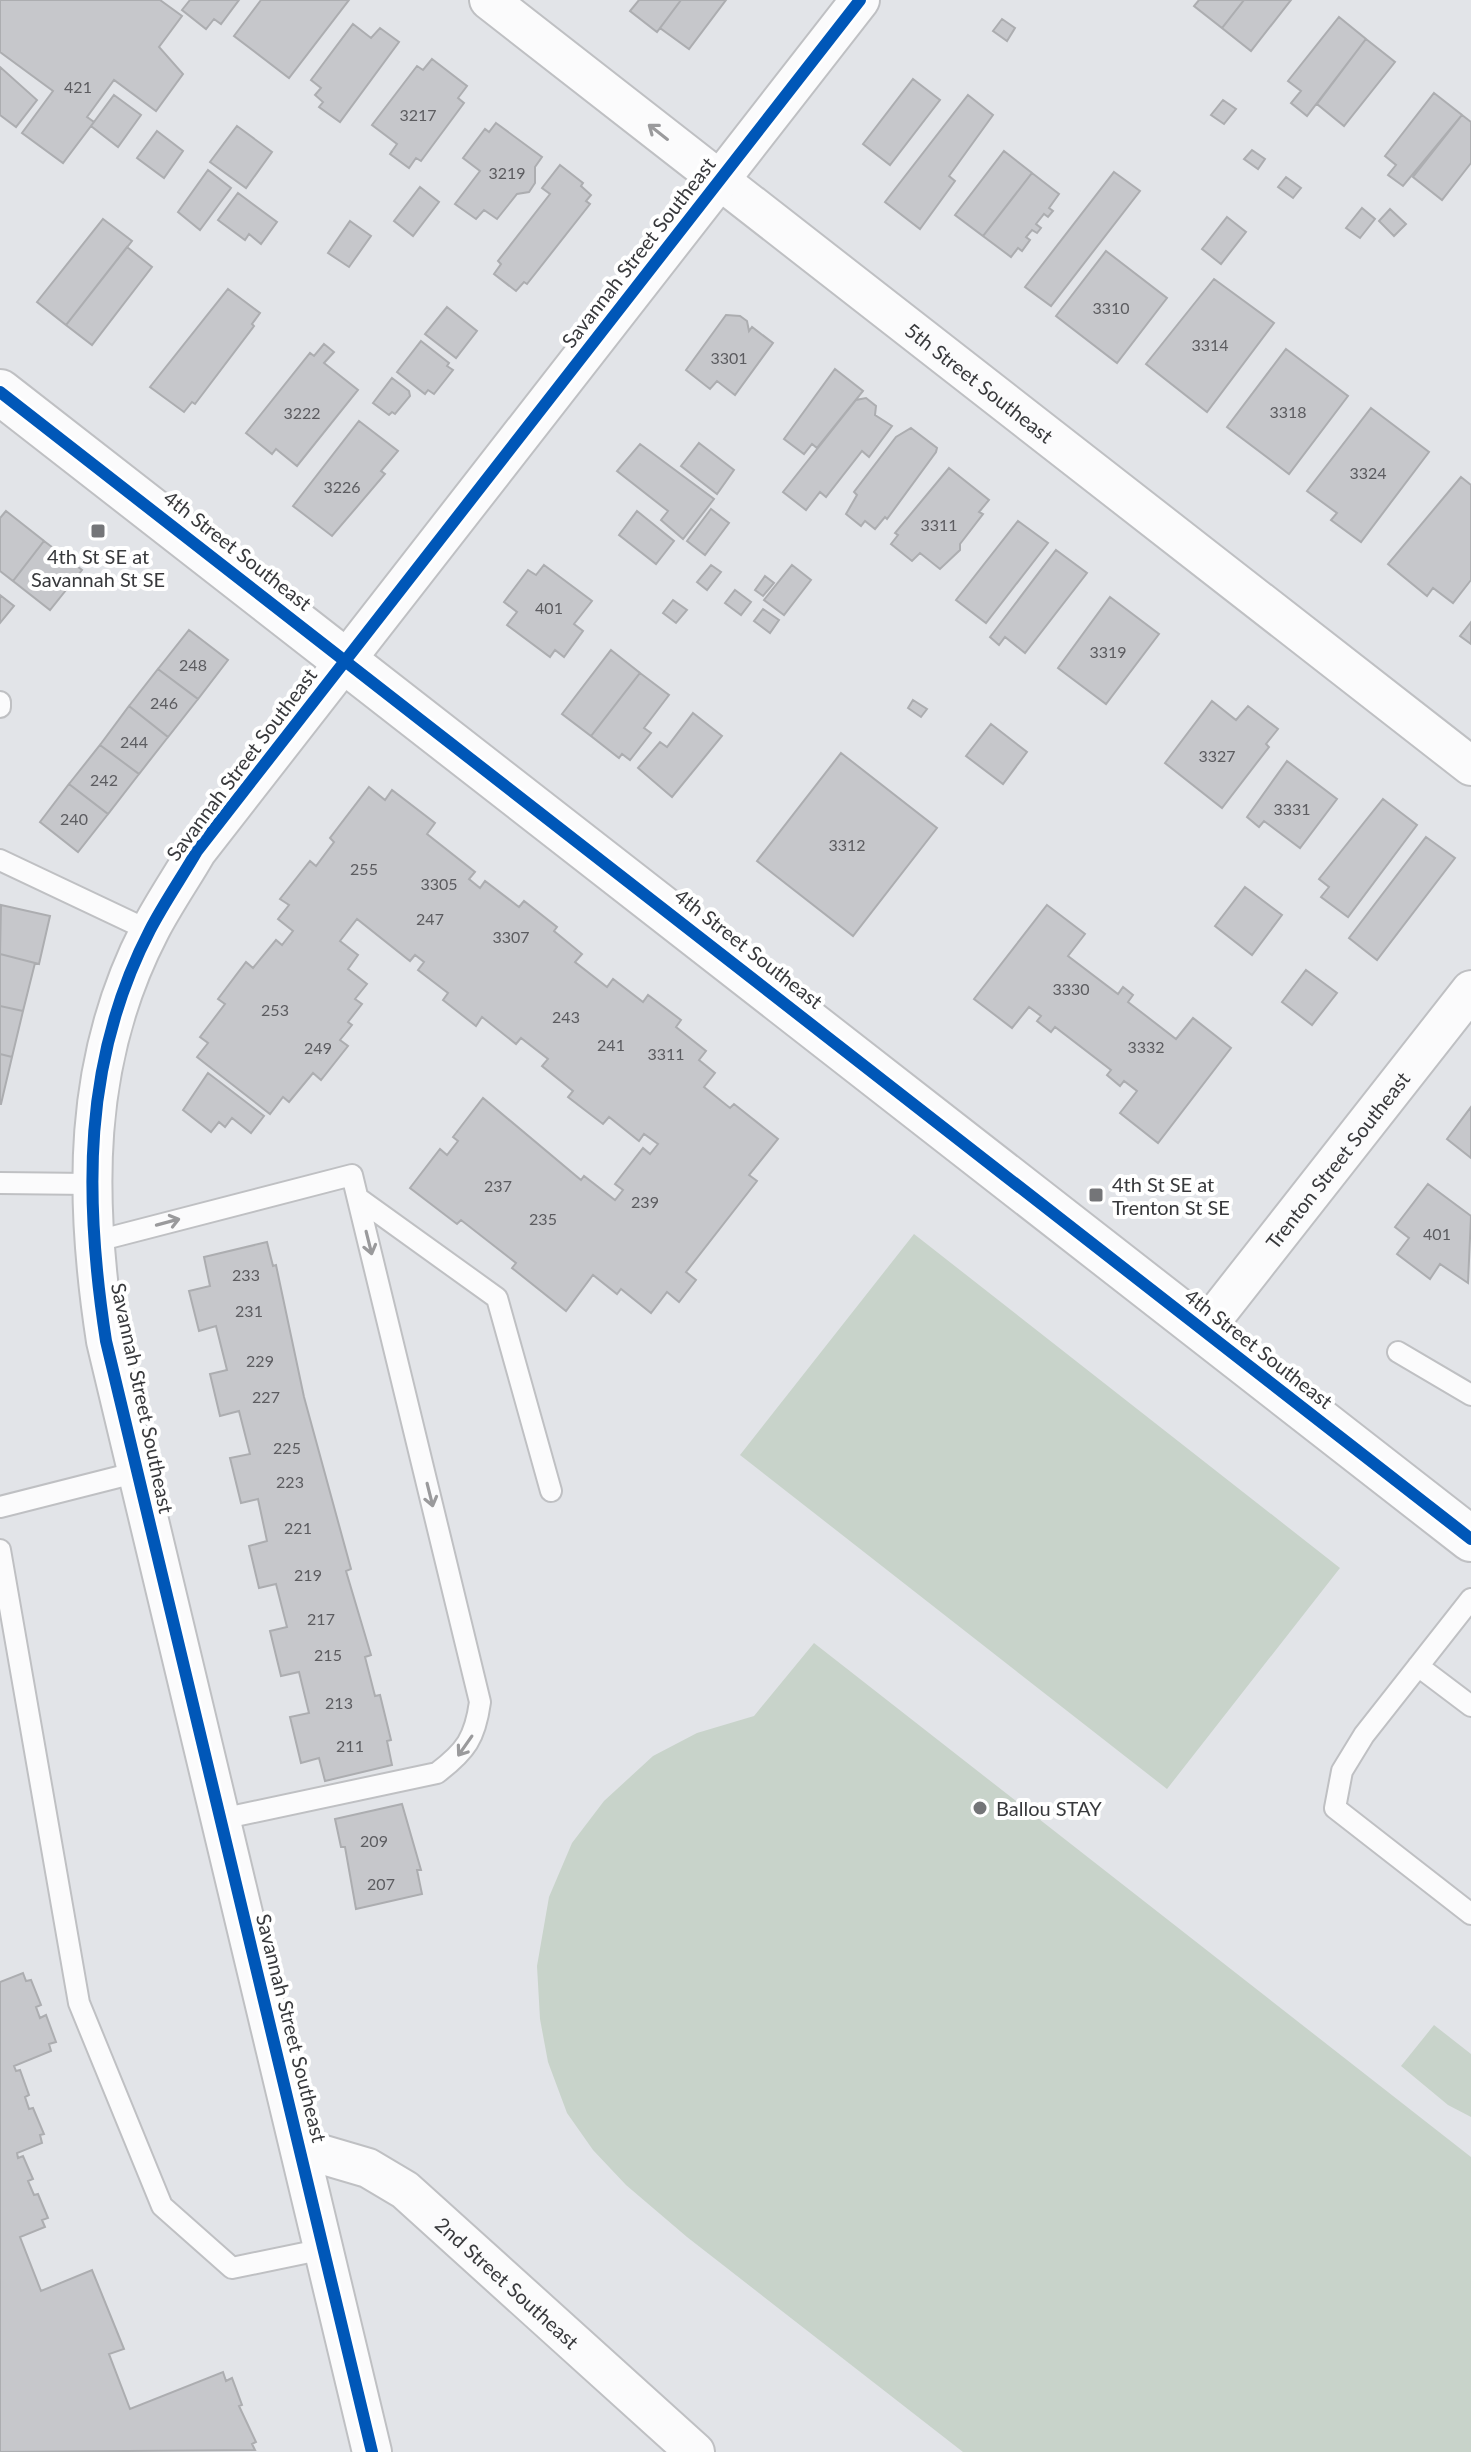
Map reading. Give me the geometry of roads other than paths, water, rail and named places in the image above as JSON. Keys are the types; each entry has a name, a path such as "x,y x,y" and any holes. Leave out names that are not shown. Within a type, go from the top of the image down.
{"street":[{"name":"5th Street Southeast","path":"489,0 1471,766"},
{"name":"Savannah Street Southeast","path":"372,2452 106,1341 93,1242 90,1184 93,1127 103,1063 114,1021 150,931 197,851 860,0"},
{"name":"4th Street Southeast","path":"0,392 1471,1539"},
{"name":"Trenton Street Southeast","path":"1204,1330 1471,990"},
{"name":"2nd Street Southeast","path":"300,2148 368,2168 405,2190 695,2452"}],"lane":[{"path":"0,860 150,931"},
{"path":"93,1242 352,1175 480,1702 476,1730 458,1757 437,1773 221,1819"},
{"path":"0,1183 90,1184"},
{"path":"358,1198 497,1298 551,1491"},
{"path":"1398,1352 1471,1395"},
{"path":"0,1507 138,1472"},
{"path":"0,1550 79,2003 162,2206 232,2268 324,2249"},
{"path":"1471,1599 1342,1771 1335,1808 1471,1914"},
{"path":"1418,1666 1471,1706"}],"place":[{"name":"4th St SE at Savannah St SE","path":"98,531"},
{"name":"4th St SE at Trenton St SE","path":"1096,1195"},
{"name":"Ballou STAY","path":"980,1808"}]}
